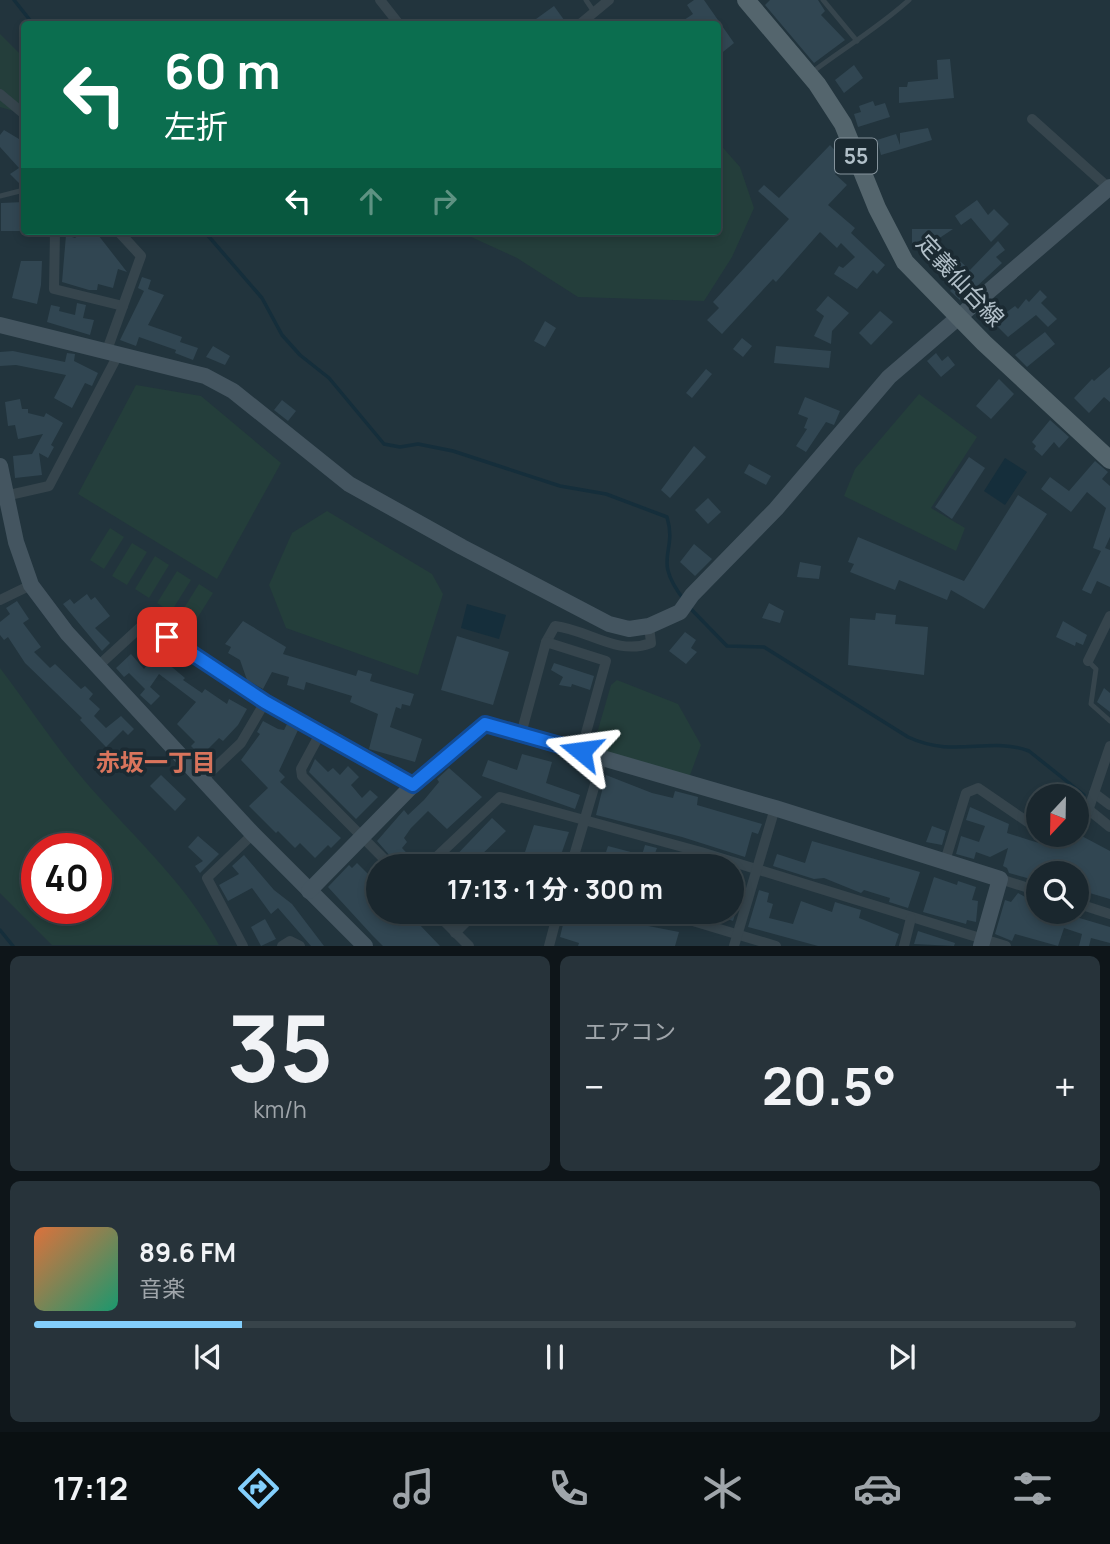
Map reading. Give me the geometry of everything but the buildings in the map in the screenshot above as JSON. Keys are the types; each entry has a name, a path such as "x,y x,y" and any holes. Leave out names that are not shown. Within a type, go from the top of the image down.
{"main road":[{"name":"定義仙台線","path":"754,3 843,124 877,208 905,262 957,316 1110,460"}],"street":[{"path":"380,0 397,21"},
{"path":"584,21 609,0"},
{"path":"0,94 21,112"},
{"path":"0,325 205,376 233,391 349,484 609,624 629,629 649,626 680,612 692,595 776,509 867,400 957,316 1109,188 1032,119"},
{"path":"55,235 54,289 123,306"},
{"path":"5,496 49,486 113,351 123,306 141,256 122,235"},
{"path":"0,466 5,496 31,585 67,634 253,834 365,946"},
{"path":"0,600 31,585"},
{"path":"1088,661 1110,617"},
{"path":"97,667 146,622 265,702 413,785"},
{"path":"521,734 546,642 555,626 637,649 652,643 649,626"},
{"path":"546,642 606,661 581,751"},
{"path":"203,779 241,743 265,702"},
{"path":"309,891 413,785 479,726 485,724 775,808 1026,887"},
{"path":"321,732 301,769 302,776 380,854"},
{"path":"1110,746 1089,810 1110,827"},
{"path":"575,854 603,757"},
{"path":"945,861 966,793 978,788 1026,821"},
{"path":"1094,793 1110,805"},
{"path":"440,854 500,797 757,869 982,942 1006,946"},
{"path":"734,946 775,808"},
{"path":"243,946 207,878 253,834"},
{"path":"982,942 1000,879"},
{"path":"1089,907 1110,914"},
{"path":"904,946 911,918"},
{"path":"446,924 469,946"},
{"path":"455,933 464,924"},
{"path":"548,946 554,924"},
{"path":"703,924 776,946"},
{"path":"282,946 290,941 300,946"}],"lane":[{"path":"586,0 594,12"},
{"path":"823,0 857,41"},
{"path":"809,75 909,0"},
{"path":"0,196 20,191"},
{"path":"1088,661 1097,670 1091,704 1110,720"}],"green space":[{"path":"0,34 21,55 21,113 0,107"},
{"path":"721,145 740,167 754,208 732,257 704,301 578,297 517,258 467,235 721,235"},
{"path":"136,385 201,396 281,463 217,579 78,494"},
{"path":"919,394 977,437 931,508 965,528 956,551 844,496 855,469"},
{"path":"327,511 432,574 443,594 418,675 286,628 269,585 292,533"},
{"path":"110,528 124,537 104,569 90,560"},
{"path":"132,543 147,552 127,585 112,576"},
{"path":"155,556 169,565 149,598 135,589"},
{"path":"177,571 191,580 171,612 157,603"},
{"path":"199,584 213,593 193,625 179,616"},
{"path":"0,668 85,781 179,885 219,945 52,945 31,924 112,924 112,833 21,833 21,914 0,893"},
{"path":"617,680 678,704 701,745 689,778 597,752 593,747 611,685"}],"water":[{"path":"1005,458 1027,472 1005,505 984,491"},
{"path":"467,604 506,615 499,639 461,628"}],"waterway":[{"path":"14,0 31,21"},
{"path":"207,235 262,298 282,335 300,355 329,378 384,444 400,447 418,444 453,451 560,486 606,494 667,517 670,529 667,565 674,586 684,600"},
{"path":"688,606 727,646 764,647 908,737 941,746 1000,746 1029,751 1070,784"},
{"path":"0,930 13,946"}],"district":[{"name":"赤坂一丁目","path":"156,761"}],"route":[{"path":"167,637 265,702 413,785 479,726 485,724 581,751"}]}
